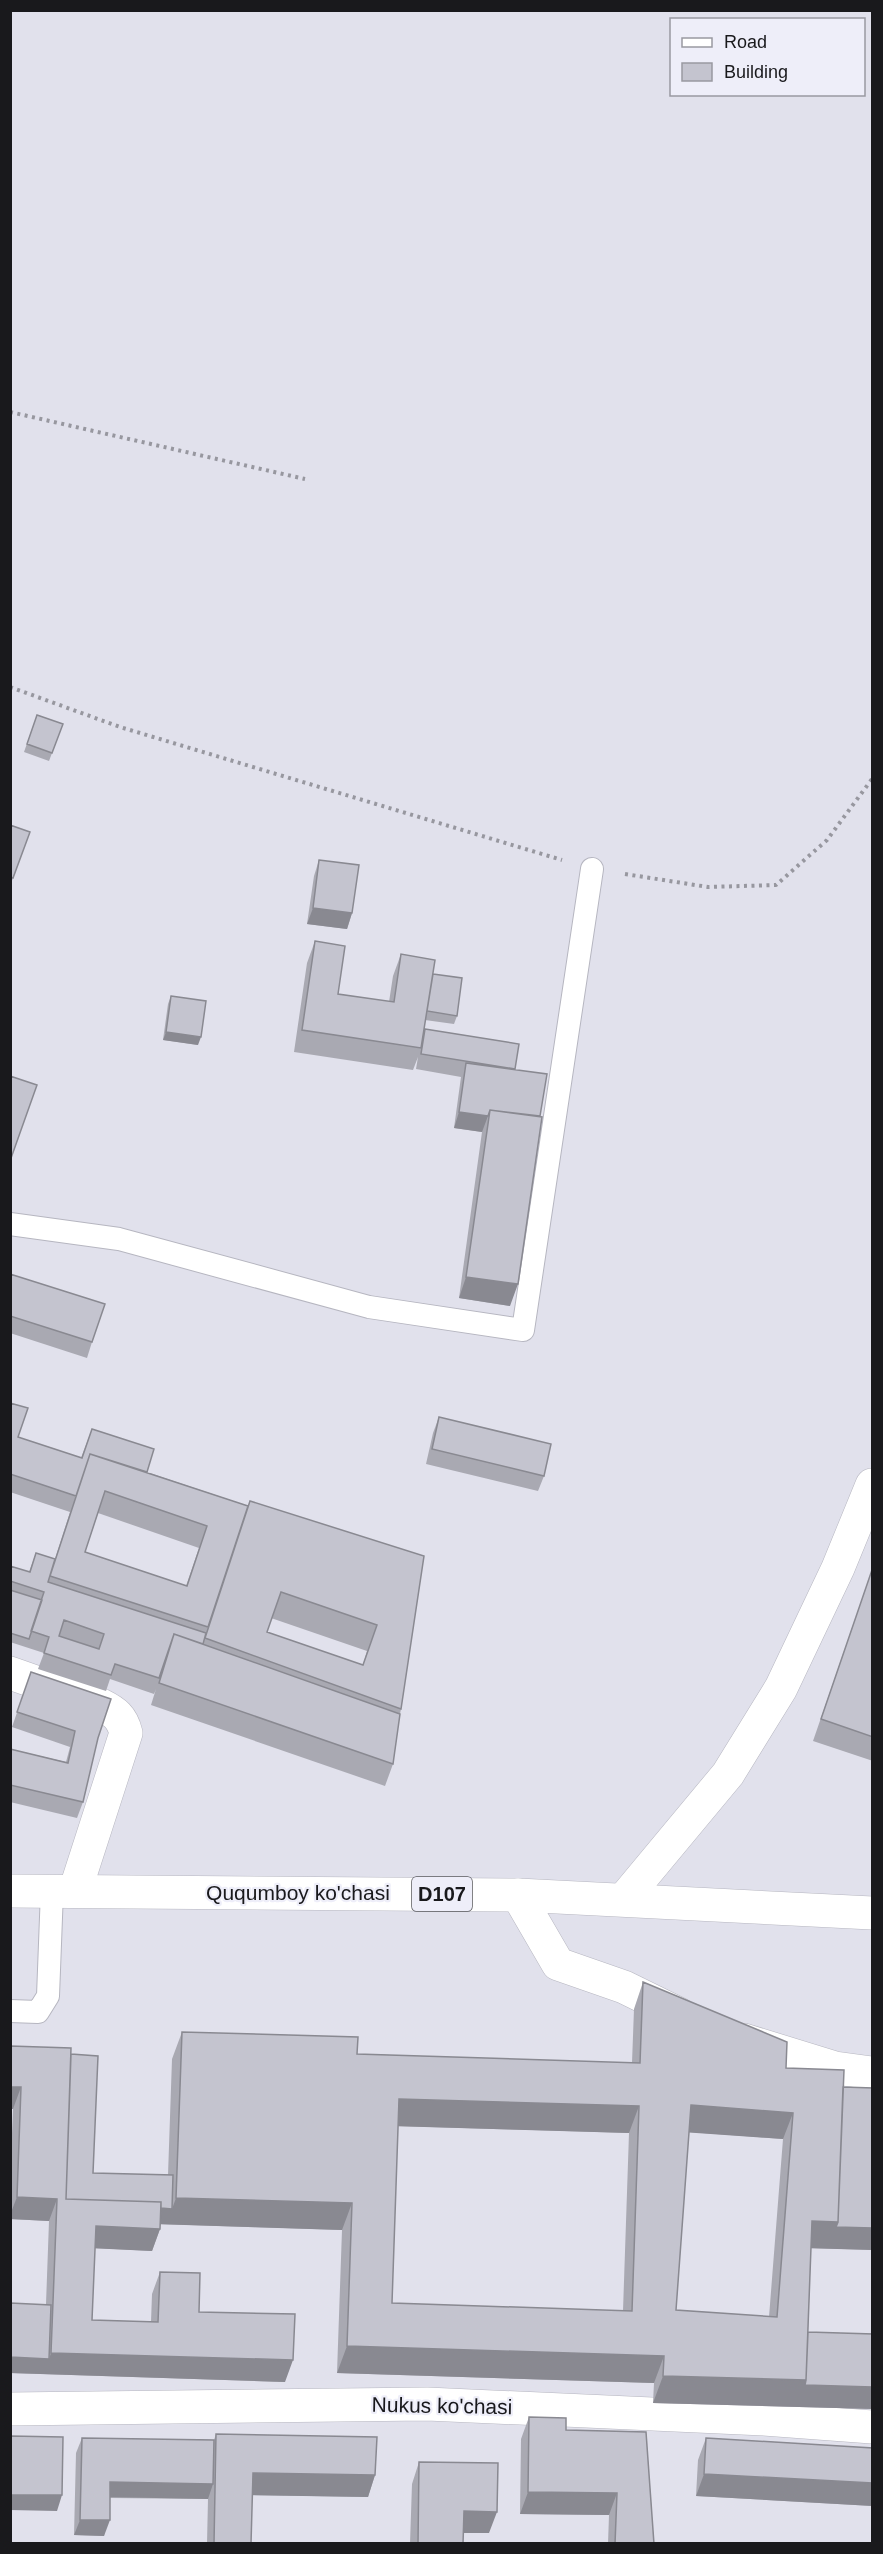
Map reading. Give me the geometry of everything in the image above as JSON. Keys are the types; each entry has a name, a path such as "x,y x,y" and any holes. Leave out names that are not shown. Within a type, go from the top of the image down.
{"street":[{"path":"624,1899 728,1774 781,1688 838,1568 873,1485"},
{"path":"10,1673 115,1712 122,1720 126,1733 64,1891"},
{"name":"Ququmboy ko'chasi","path":"10,1891 518,1895 873,1913"},
{"path":"518,1895 558,1964 624,1987 762,2047 835,2068 873,2073"},
{"name":"Nukus ko'chasi","path":"10,2409 427,2404 764,2419 873,2427"}],"lane":[{"path":"10,1224 119,1239 369,1307 523,1330 592,868"},
{"path":"10,2011 38,2012 48,1996 64,1891"}],"path":[{"path":"10,412 305,479"},
{"path":"10,687 120,727 592,868 708,887 776,885 827,840 873,779"}],"building":[{"path":"37,715 63,724 52,753 27,744"},
{"path":"10,825 30,832 13,878 10,877"},
{"path":"319,860 359,865 352,913 313,908"},
{"path":"315,941 345,946 338,994 394,1002 401,954 435,960 421,1048 302,1030"},
{"path":"433,974 462,978 457,1016 427,1011"},
{"path":"171,996 206,1001 201,1037 166,1032"},
{"path":"425,1029 519,1044 515,1069 421,1054"},
{"path":"466,1063 547,1074 540,1116 490,1110 488,1116 459,1112"},
{"path":"10,1076 37,1085 10,1161"},
{"path":"490,1110 542,1117 518,1284 466,1277"},
{"path":"10,1274 105,1304 92,1342 10,1316"},
{"path":"10,1403 28,1408 18,1437 82,1458 92,1429 154,1449 147,1472 90,1454 76,1496 10,1474"},
{"path":"439,1417 551,1444 544,1476 432,1449"},
{"path":"90,1454 248,1506 208,1627 50,1576","holes":["105,1491 207,1526 187,1586 85,1552"]},
{"path":"250,1501 424,1556 401,1709 205,1638","holes":["281,1592 377,1625 363,1665 267,1632"]},
{"path":"36,1553 55,1559 48,1582 206,1633 203,1644 174,1634 159,1678 115,1664 111,1675 44,1653 49,1637 31,1631 44,1592 10,1581 10,1566 30,1572","holes":["64,1620 104,1634 99,1649 59,1636"]},
{"path":"873,1567 872,1694 873,1737 821,1719"},
{"path":"10,1590 42,1600 29,1639 10,1633"},
{"path":"174,1634 400,1714 393,1764 159,1683"},
{"path":"31,1672 111,1699 98,1738 83,1802 10,1785 10,1749 68,1763 75,1731 17,1712"},
{"path":"643,1982 787,2042 786,2068 844,2070 838,2222 812,2221 806,2380 663,2376 664,2356 347,2346 352,2203 176,2198 182,2032 358,2037 357,2054 640,2063","holes":["399,2099 639,2106 632,2311 392,2303","691,2105 793,2113 777,2317 676,2310"]},
{"path":"10,2046 71,2048 66,2199 161,2202 160,2229 96,2226 92,2320 158,2322 160,2272 200,2273 199,2312 295,2314 293,2360 51,2353 57,2199 17,2197 21,2087 10,2087"},
{"path":"71,2054 98,2056 93,2173 173,2175 172,2209 161,2208 161,2202 66,2199"},
{"path":"843,2087 873,2088 873,2228 836,2227"},
{"path":"10,2303 51,2305 49,2359 10,2357"},
{"path":"808,2332 873,2334 873,2387 805,2385"},
{"path":"529,2417 566,2418 566,2430 646,2432 654,2544 615,2544 617,2493 528,2492"},
{"path":"216,2434 377,2437 375,2475 253,2473 251,2544 214,2544"},
{"path":"10,2436 63,2437 62,2495 10,2495"},
{"path":"82,2438 214,2440 213,2484 110,2482 110,2520 80,2520"},
{"path":"706,2438 873,2448 873,2483 704,2474"},
{"path":"419,2462 498,2463 497,2512 464,2511 463,2544 418,2544"}]}
